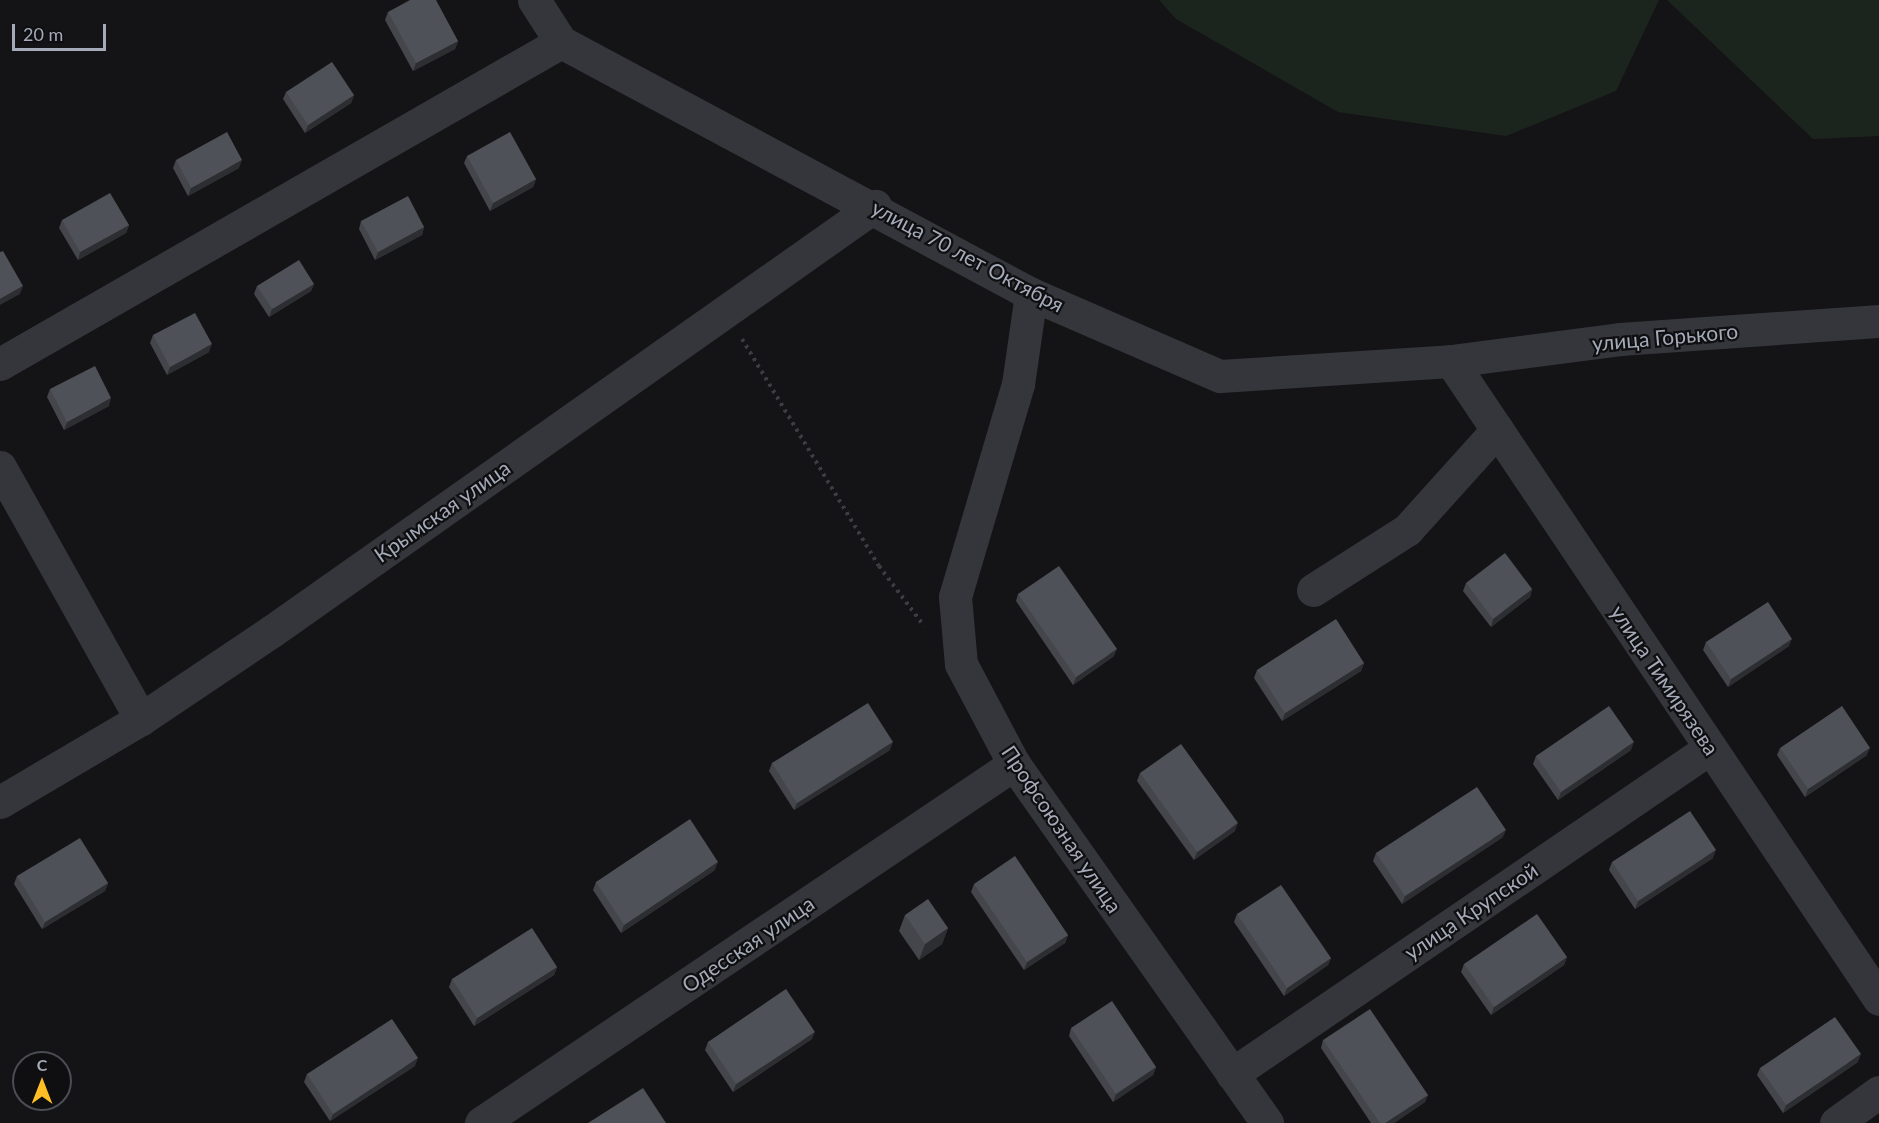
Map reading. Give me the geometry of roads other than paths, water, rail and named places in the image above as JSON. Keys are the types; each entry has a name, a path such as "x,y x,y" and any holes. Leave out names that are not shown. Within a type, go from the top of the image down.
{"street":[{"name":"улица 70 лет Октября","path":"534,0 561,42 875,206 1031,294 1220,376 1451,361"},
{"path":"0,364 561,42"},
{"name":"Крымская улица","path":"0,802 141,719 875,206"},
{"name":"Профсоюзная улица","path":"1031,294 1018,384 955,597 962,664 1014,764 1267,1123"},
{"name":"улица Горького","path":"1451,361 1620,339 1879,321"},
{"name":"улица Тимирязева","path":"1451,361 1879,999"},
{"path":"1313,590 1407,530 1497,430"},
{"path":"0,467 141,719"},
{"name":"улица Крупской","path":"1232,1074 1710,748"},
{"name":"Одесская улица","path":"481,1123 1014,764"},
{"path":"1836,1123 1879,1092"}]}
